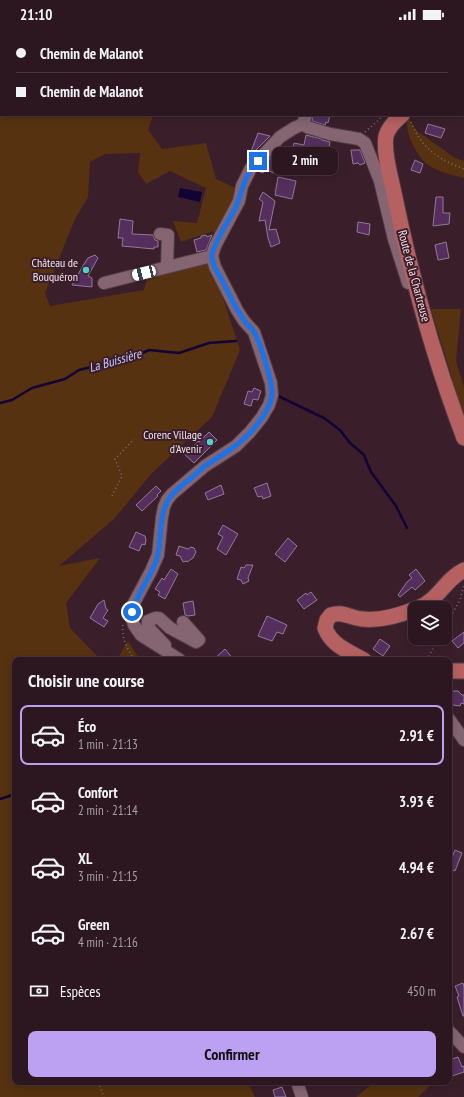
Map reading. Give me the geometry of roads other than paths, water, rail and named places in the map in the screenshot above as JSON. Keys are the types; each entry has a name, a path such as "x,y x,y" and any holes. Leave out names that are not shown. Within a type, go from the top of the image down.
{"main road":[{"name":"Route de la Chartreuse","path":"406,116 392,124 386,135 387,159 401,228 423,311 450,400 464,438"},
{"path":"430,601 435,598 456,574 464,570"},
{"path":"359,657 330,639 325,628 327,620 331,615 340,613 359,619 379,619 408,612"},
{"path":"452,671 464,671"}],"street":[{"path":"175,657 146,639 136,630 132,619 132,612 134,603 158,555 162,517 164,507 168,500 172,494 205,466 236,446 262,417 271,400 271,382 254,332 237,310 215,267 212,256 215,246 239,201 242,186 251,168 280,137 304,120 307,127 330,134 359,139 365,143 380,181 394,239 413,297 423,311"},
{"path":"160,234 168,235 167,267"},
{"path":"104,283 212,256"},
{"path":"164,650 165,645 148,627 148,620 159,618 170,628 196,642 199,640 184,622"},
{"path":"452,723 464,740"},
{"path":"452,1034 464,1046"},
{"path":"298,1085 302,1097"}],"waterway":[{"name":"La Buissière","path":"0,403 12,400 32,388 65,379 79,370 136,356 149,350 179,353 209,343 236,341"},
{"name":"La Buissière","path":"276,395 324,418 340,430 350,443 364,455 371,472 396,506 407,528"},
{"path":"0,799 12,795"}],"place":[{"name":"Château de Bouquéron","path":"86,270"},
{"name":"Corenc Village d'Avenir","path":"210,442"}]}
